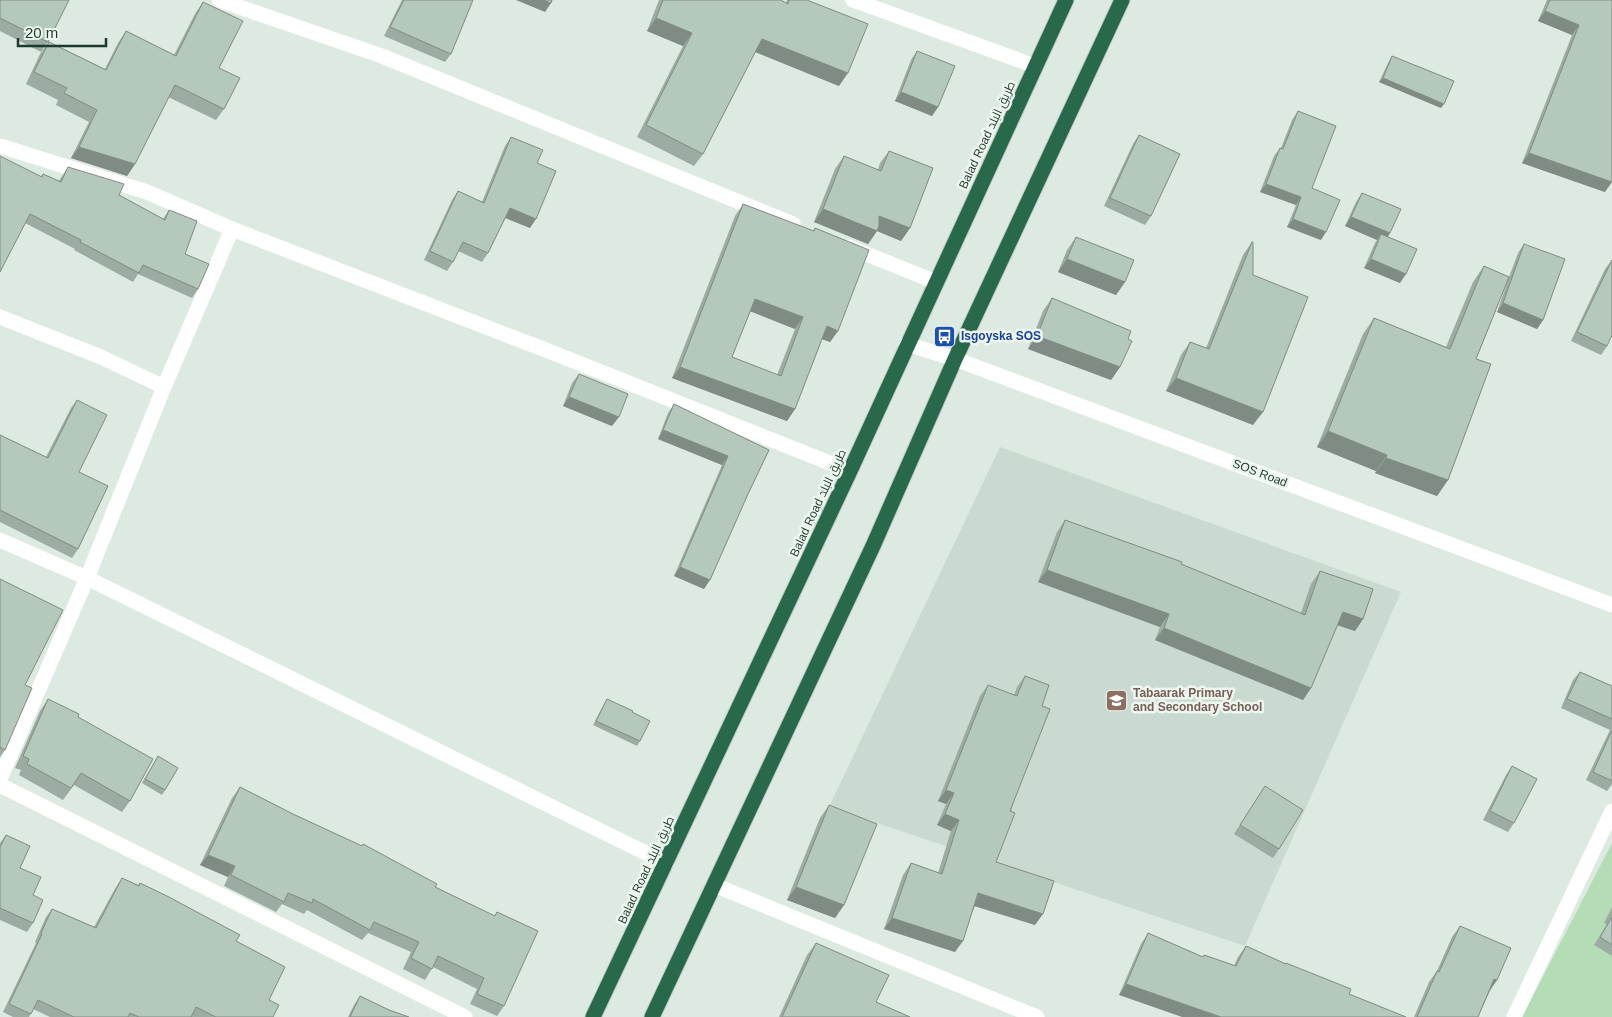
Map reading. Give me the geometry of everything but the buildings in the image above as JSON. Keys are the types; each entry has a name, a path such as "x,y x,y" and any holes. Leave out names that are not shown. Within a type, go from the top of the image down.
{"highway":[{"name":"Balad Road طريق البلد","path":"593,1017 850,471 1066,0"},
{"path":"652,1017 873,546 954,359 1122,0"}],"street":[{"path":"219,0 382,56 807,230"},
{"path":"853,0 1035,66"},
{"path":"0,146 147,192 232,229 850,471"},
{"path":"0,779 87,578 164,387 232,229"},
{"path":"834,241 936,282"},
{"path":"0,317 101,357 164,387"},
{"name":"SOS Road","path":"907,344 954,359 1612,605"},
{"path":"0,540 87,578 666,863"},
{"path":"0,785 464,1017"},
{"path":"1514,1017 1612,811"},
{"path":"714,885 1037,1017"}],"shaded area":[{"name":"Tabaarak Primary and Secondary School","path":"1000,447 1401,592 1245,946 829,807"}],"green space":[{"path":"1612,843 1612,1017 1522,1017"}],"place":[{"name":"Isgoyska SOS","path":"945,336"},
{"name":"Tabaarak Primary and Secondary School","path":"1117,700"}]}
